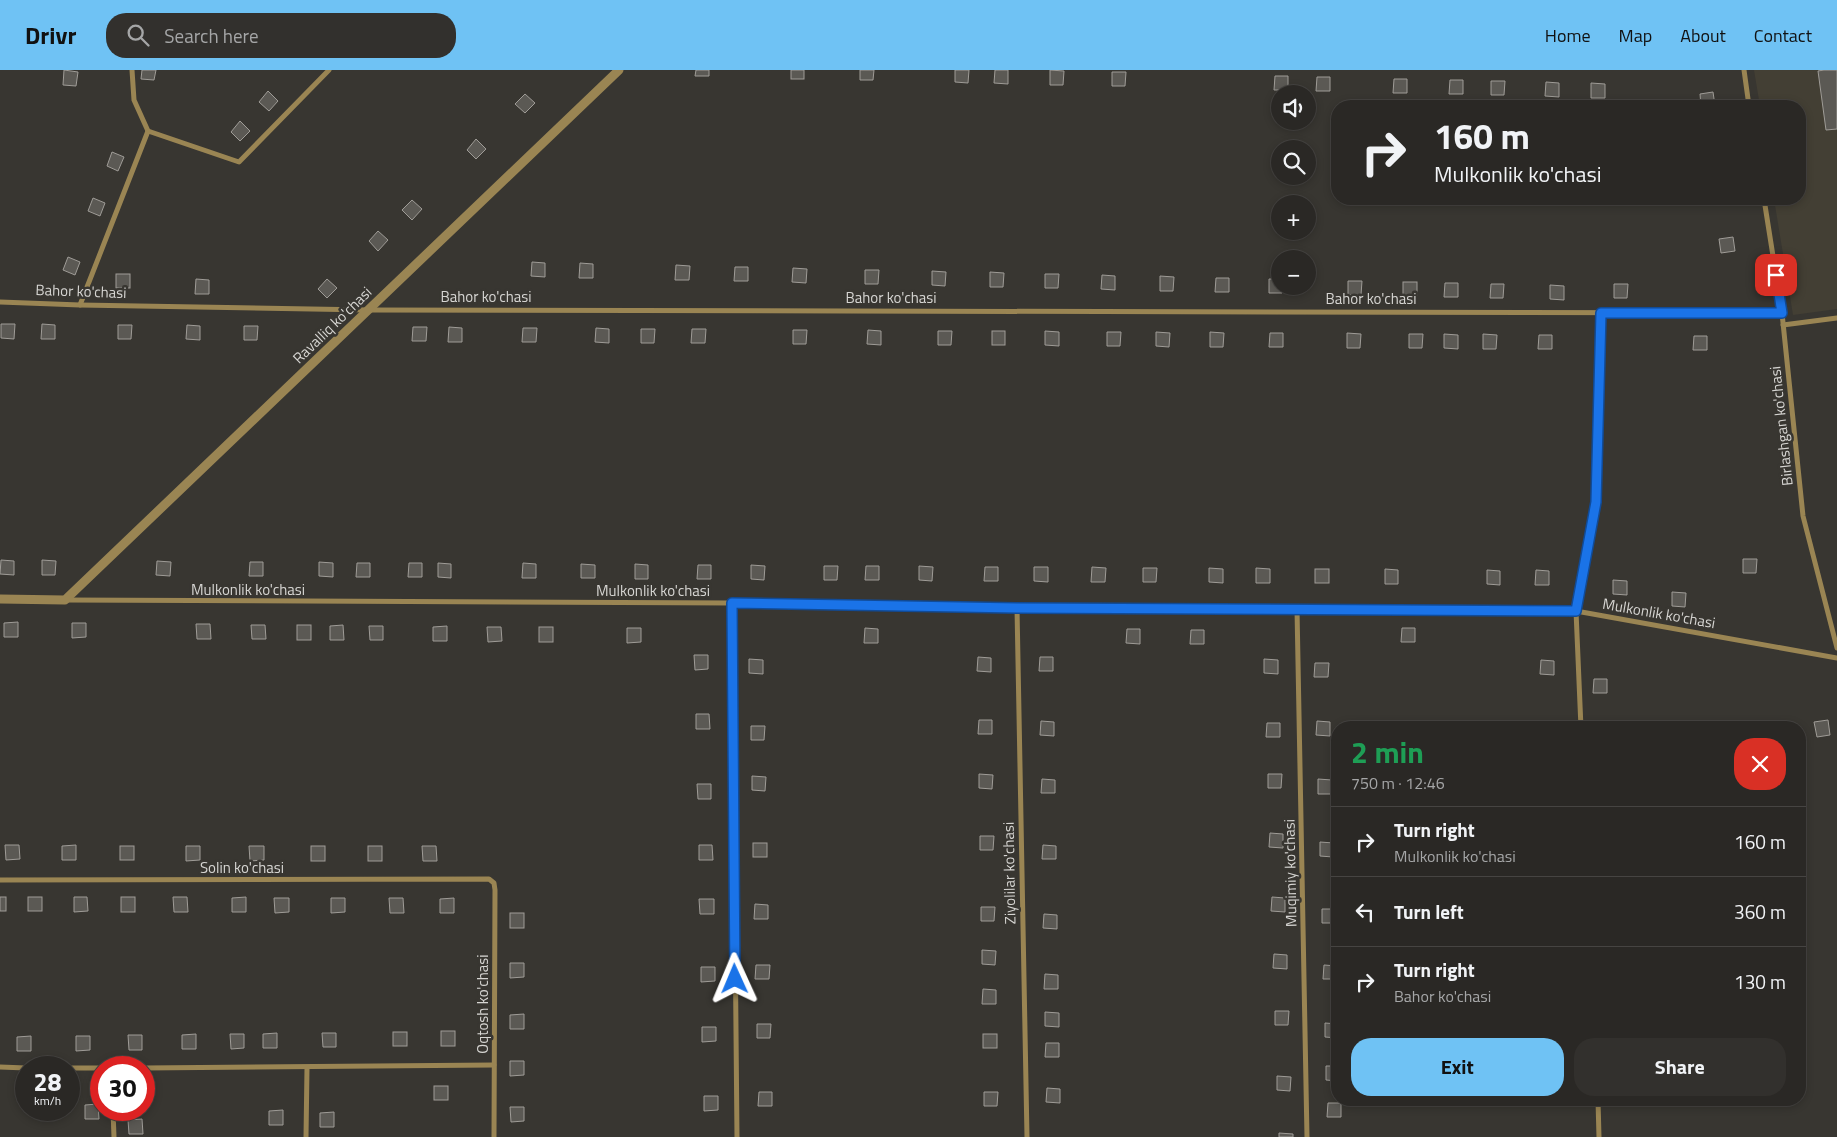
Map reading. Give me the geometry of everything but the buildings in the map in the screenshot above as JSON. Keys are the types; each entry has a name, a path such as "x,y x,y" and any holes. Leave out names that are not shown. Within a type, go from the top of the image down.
{"street":[{"path":"80,305 148,131 134,100 132,70"},
{"path":"148,131 239,162 329,70"},
{"name":"Ravalliq ko'chasi","path":"65,600 619,70"},
{"path":"1744,70 1748,100"},
{"name":"Birlashgan ko'chasi","path":"1765,205 1782,313 1803,516 1837,648"},
{"name":"Bahor ko'chasi","path":"0,302 368,310 1782,313"},
{"path":"1581,721 1576,611 1596,502 1601,313"},
{"path":"1783,325 1837,318"},
{"path":"0,599 65,600"},
{"name":"Mulkonlik ko'chasi","path":"65,600 732,603 1017,608 1576,611 1837,658"},
{"path":"732,603 737,1137"},
{"name":"Ziyolilar ko'chasi","path":"1017,608 1026,1137"},
{"name":"Muqimiy ko'chasi","path":"1297,609 1307,1137"},
{"name":"Solin ko'chasi","path":"0,880 484,879"},
{"name":"Oqtosh ko'chasi","path":"484,879 489,879 494,883 496,890 494,1137"},
{"path":"155,1068 494,1065"},
{"path":"0,1067 15,1068"},
{"path":"306,1137 307,1068"},
{"path":"1598,1106 1599,1137"},
{"path":"114,1121 114,1137"}],"shaded area":[{"path":"1754,70 1837,70 1837,309 1793,315 1775,205 1806,205 1806,100 1759,100"}],"route":[{"path":"735,979 732,603 1017,608 1576,611 1596,502 1601,313 1782,313 1776,275"}]}
